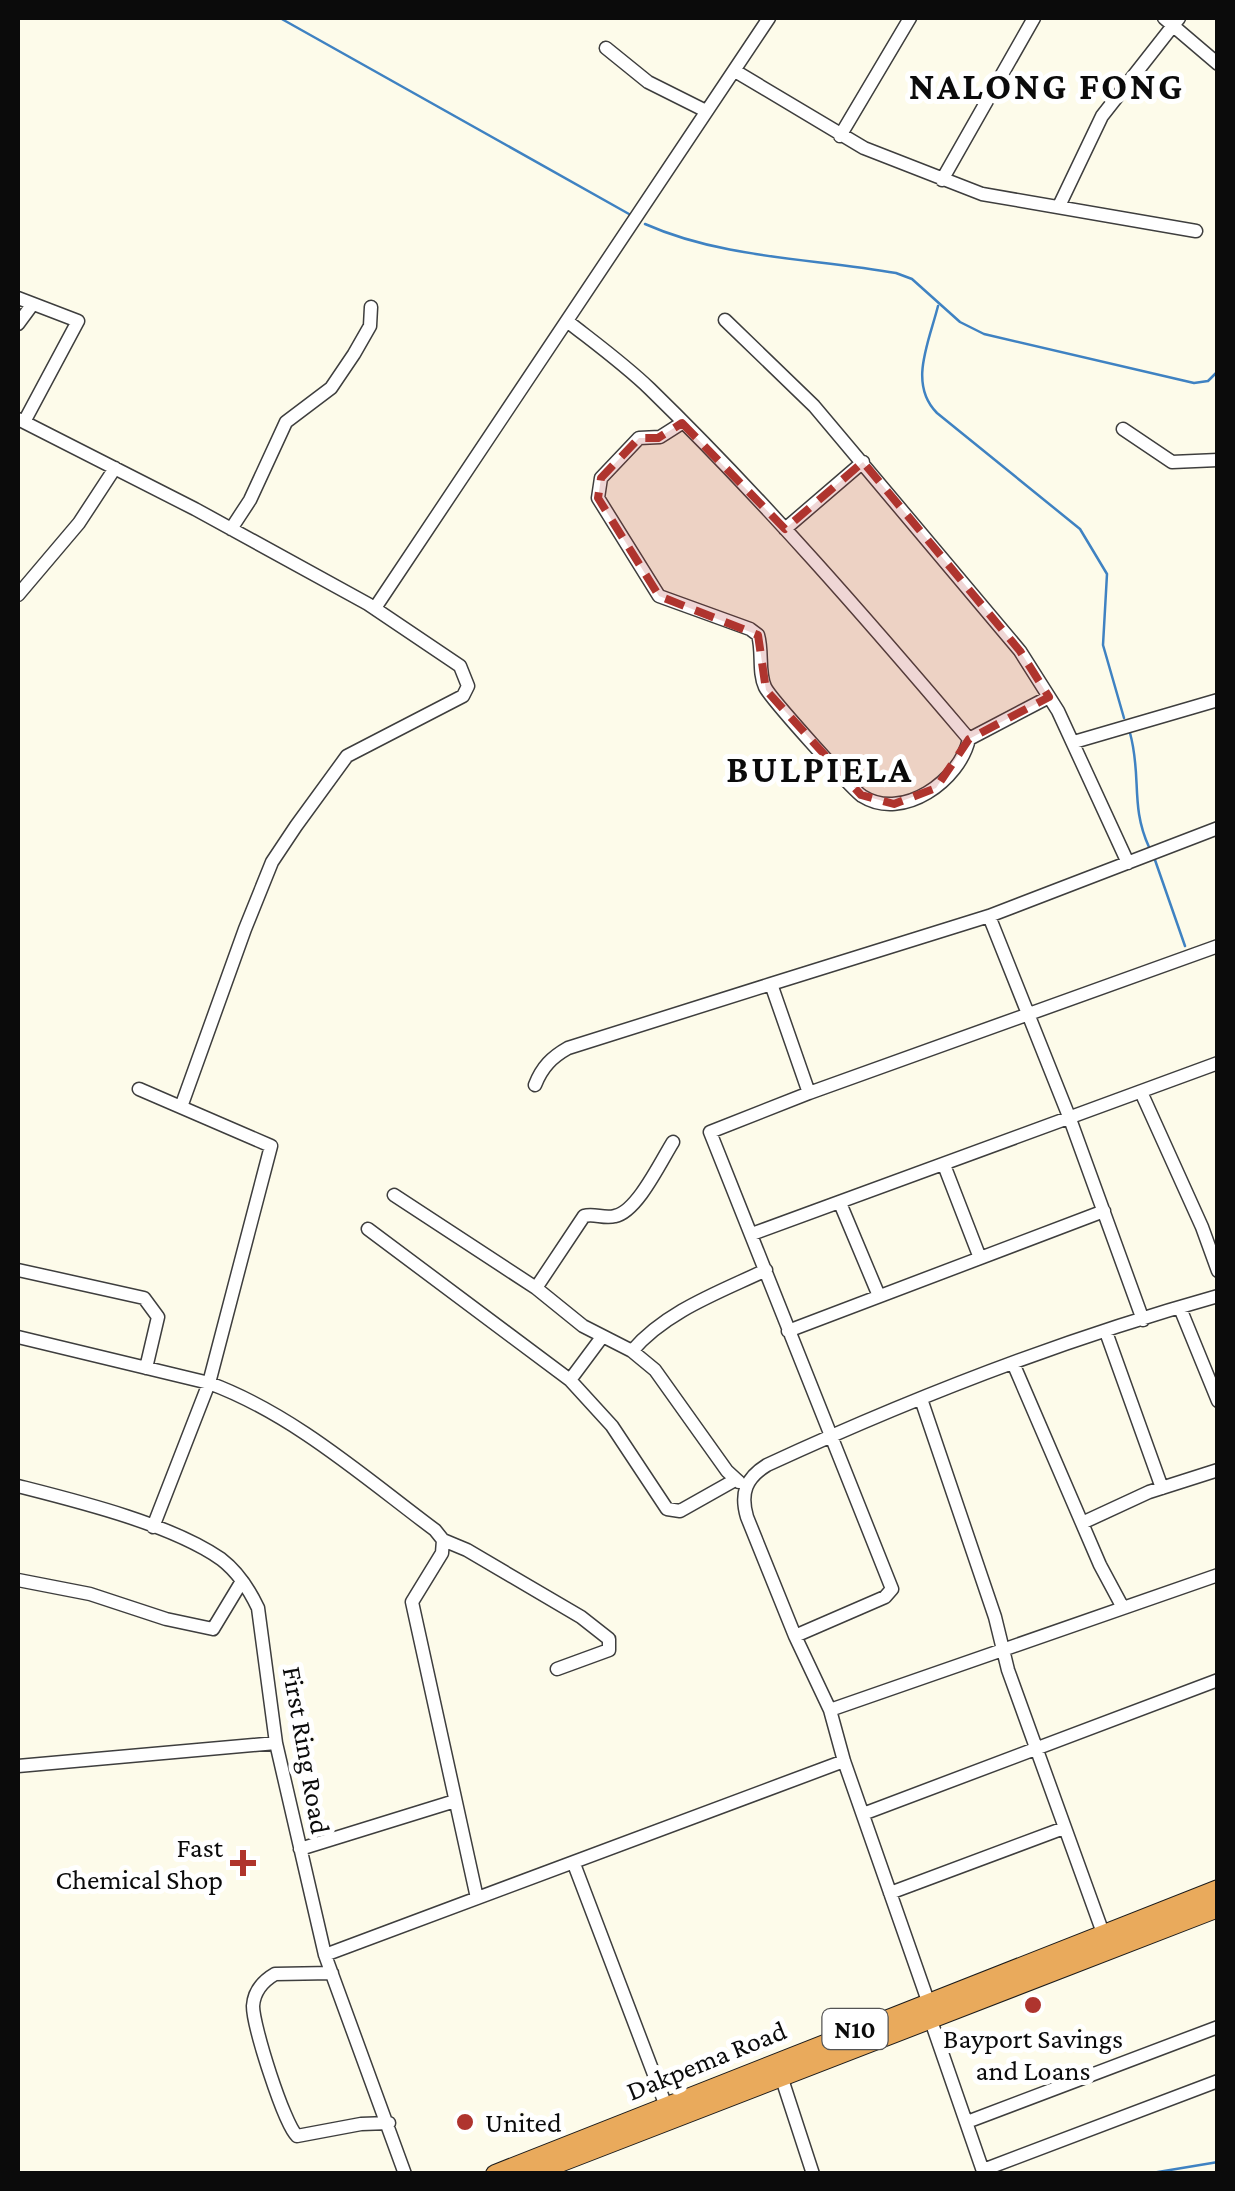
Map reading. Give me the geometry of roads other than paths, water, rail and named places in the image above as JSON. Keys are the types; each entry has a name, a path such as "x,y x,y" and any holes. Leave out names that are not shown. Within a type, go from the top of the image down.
{"highway":[{"name":"Dakpema Road","path":"531,2174 781,2076 1103,1934 1218,1889"},
{"name":"Dakpema Road","path":"494,2174 666,2106 1218,1908"}],"street":[{"path":"374,608 769,18"},
{"path":"840,136 910,18"},
{"path":"942,180 1034,18"},
{"path":"1059,206 1102,116 1172,20 1218,64"},
{"path":"606,48 648,82 706,111"},
{"path":"735,71 840,136 982,194 1196,231"},
{"path":"18,298 78,321 21,421 374,608 460,666 468,686 462,696 347,756 296,826 272,862 244,929 181,1107"},
{"path":"18,324 32,306"},
{"path":"230,529 250,500 286,422 320,400 340,376 370,326 371,307"},
{"path":"724,320 814,406 1020,651 1074,742 1128,863"},
{"path":"567,321 648,387 785,529 969,739"},
{"path":"682,423 660,437 639,438 601,478 598,498 659,596 750,628 758,635 766,690 861,795 894,804 936,788 964,756 969,739 1049,697"},
{"path":"1123,428 1172,462 1218,460"},
{"path":"785,529 863,462"},
{"path":"18,595 79,523 115,468"},
{"path":"1074,742 1218,700"},
{"path":"536,1086 553,1056 568,1048 989,916 1218,828"},
{"path":"989,916 1070,1119 1143,1320"},
{"path":"795,1636 885,1597 892,1590 710,1132 809,1092 1218,946"},
{"path":"771,984 809,1092"},
{"path":"752,1234 1218,1063"},
{"path":"140,1089 270,1146 209,1383 153,1527"},
{"path":"1141,1092 1214,1247 1218,1272"},
{"path":"536,1288 584,1216 610,1218 632,1206 673,1142"},
{"path":"944,1165 980,1258"},
{"path":"394,1195 655,1370 740,1483 747,1518 830,1710 984,2172 1218,2081"},
{"path":"840,1202 879,1296"},
{"path":"788,1331 1104,1211"},
{"path":"368,1228 570,1380 612,1426 667,1509 680,1511 740,1483 767,1465 921,1399 1013,1363 1218,1296"},
{"path":"18,1270 144,1298 158,1317 146,1368"},
{"path":"632,1351 654,1328 686,1308 766,1270"},
{"path":"1180,1308 1218,1401"},
{"path":"1106,1332 1162,1488"},
{"path":"18,1336 209,1383 280,1417 435,1530 443,1540 581,1618 609,1639 609,1650 557,1670"},
{"path":"570,1380 602,1337"},
{"path":"1013,1363 1122,1606"},
{"path":"921,1399 1005,1647 1008,1670 1103,1934"},
{"path":"1082,1523 1162,1488 1218,1470"},
{"name":"First Ring Road","path":"18,1486 153,1527 213,1554 242,1581 258,1608 276,1743 325,1956 406,2170"},
{"path":"443,1540 442,1552 412,1602 477,1898"},
{"path":"830,1710 1218,1574"},
{"path":"18,1580 90,1594 213,1629 242,1581"},
{"path":"864,1814 1218,1680"},
{"path":"18,1766 276,1743"},
{"path":"325,1956 844,1761"},
{"path":"300,1849 455,1801"},
{"path":"890,1893 1064,1828"},
{"path":"574,1864 666,2106"},
{"path":"332,1972 275,1974 257,1991 253,2008 280,2103 292,2132 298,2136 360,2124 388,2123"},
{"path":"967,2122 1218,2027"},
{"path":"781,2076 812,2174"}],"waterway":[{"path":"280,18 629,214"},
{"path":"645,224 675,236 737,251 896,273 912,279 960,322 984,334 1194,383 1208,381 1218,371"},
{"path":"938,306 923,362 928,402 1080,529 1107,574 1103,645 1124,718"},
{"path":"1130,733 1140,818 1149,847"},
{"path":"1155,860 1185,946"},
{"path":"1146,2174 1218,2162"}],"place":[{"name":"Fast Chemical Shop","path":"243,1863"},
{"name":"Bayport Savings and Loans","path":"1033,2005"},
{"name":"United","path":"465,2122"}],"district":[{"name":"NALONG FONG","path":"1047,86"},
{"name":"BULPIELA","path":"820,769"}]}
